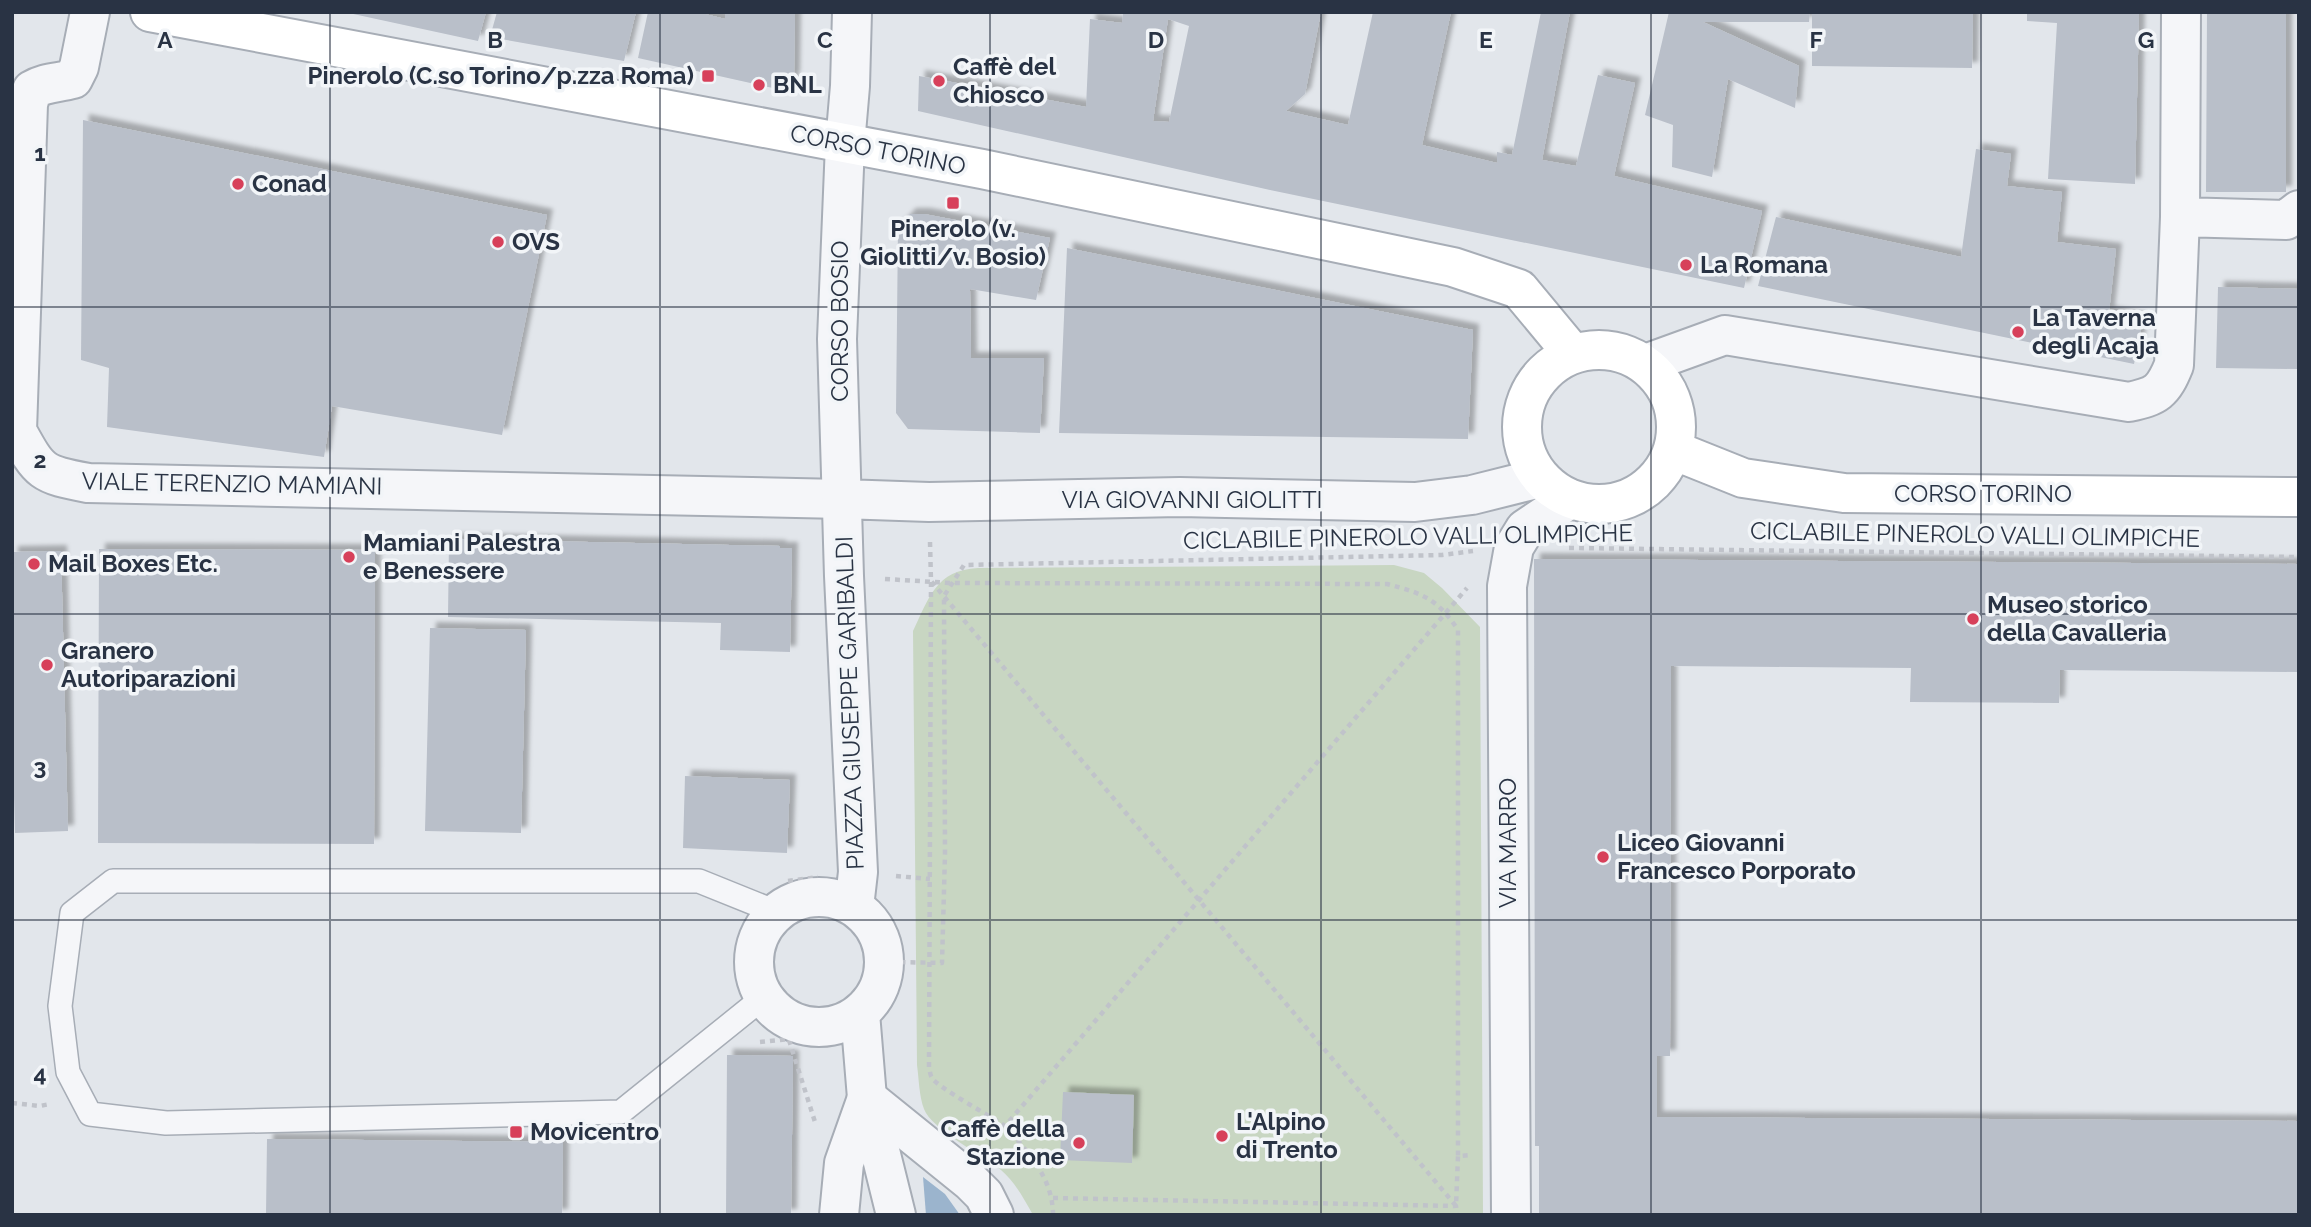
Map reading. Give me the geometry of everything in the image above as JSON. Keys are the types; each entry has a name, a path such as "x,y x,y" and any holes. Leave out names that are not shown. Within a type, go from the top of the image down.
{"main road":[{"name":"CORSO TORINO","path":"150,12 982,169 1453,267 1519,289 1573,354"},
{"path":"1598,349 1623,353 1645,365 1662,382 1673,403 1677,427 1673,450 1662,473 1644,491 1620,502 1595,505 1555,489 1527,457 1521,432 1524,407 1534,384 1552,366 1573,354 1598,349"},
{"name":"CORSO TORINO","path":"1673,450 1743,478 1844,493 2299,497"}],"street":[{"name":"VIALE TERENZIO MAMIANI","path":"90,12 79,67 73,79 42,83 32,90 28,104 17,431 35,464 56,477 88,483 842,499"},
{"name":"CORSO BOSIO","path":"842,499 837,338 852,12"},
{"path":"1645,365 1726,335 2129,402 2157,394 2166,384 2174,365 2180,217 2181,12"},
{"path":"2180,217 2286,220 2299,210"},
{"name":"VIA GIOVANNI GIOLITTI","path":"842,499 929,502 1180,497 1415,502 1555,489"},
{"path":"1514,547 1555,489"},
{"name":"PIAZZA GIUSEPPE GARIBALDI","path":"842,499 858,872 854,907"},
{"name":"VIA MARRO","path":"1511,1215 1506,604 1514,547"},
{"name":"PIAZZA GIUSEPPE GARIBALDI","path":"776,912 793,902 814,897 835,899 854,907 870,921 880,939 884,959 882,979 873,999 860,1013"},
{"path":"776,912 758,937 753,956 755,975 764,997 778,1014 797,1023 818,1028 840,1024 860,1013 867,1098 895,1215"},
{"path":"839,1215 844,1163 867,1098"},
{"path":"867,1098 971,1182 984,1195 995,1215"}],"lane":[{"path":"764,997 621,1112 166,1123 90,1114 68,1072 60,1006 72,913 113,881 699,881 776,912"}],"path":[{"path":"1472,495 1474,561"},
{"path":"929,502 929,1067 933,1080 1005,1126 1034,1158 1053,1198 1053,1215"},
{"name":"CICLABILE PINEROLO VALLI OLIMPICHE","path":"1514,547 2299,557"},
{"name":"CICLABILE PINEROLO VALLI OLIMPICHE","path":"942,963 945,855 944,596 964,565 1442,555 1474,551"},
{"path":"931,581 1387,584 1419,593 1446,612 1458,631 1457,1215"},
{"path":"931,581 1457,1206"},
{"path":"1005,1126 1473,581"},
{"path":"12,1103 40,1106"},
{"path":"1458,1156 1510,1155"},
{"path":"1053,1198 1457,1206"}],"green space":[{"path":"1394,565 1424,573 1480,627 1483,1215 1033,1215 1006,1175 936,1125 924,1109 920,1093 917,1065 913,631 930,597 943,580 952,574 978,568"}],"water":[{"path":"923,1177 945,1194 960,1215 926,1215"}],"building":[{"path":"344,12 486,12 478,41"},
{"path":"497,12 636,12 624,61 490,37"},
{"path":"648,12 697,12 725,19 725,12 795,12 794,77 790,87 782,90 638,58"},
{"path":"1123,12 1321,12 1305,94 1286,111 1348,125 1373,12 1451,12 1422,145 1497,163 1497,152 1512,155 1541,12 1570,12 1542,160 1576,166 1598,75 1635,83 1614,176 1762,211 1744,288 1270,190 918,111 919,76 1086,107 1090,19 1122,23","holes":["1168,19 1189,26 1169,122 1153,121"]},
{"path":"1669,12 1810,12 1809,22 1703,22 1799,66 1795,108 1728,79 1712,177 1672,167 1673,125 1645,115"},
{"path":"1812,12 1973,12 1972,68 1812,66"},
{"path":"2027,12 2139,12 2135,184 2048,179 2057,23 2027,21"},
{"path":"2207,12 2286,12 2286,192 2206,192"},
{"path":"83,120 547,215 502,435 332,406 324,457 107,427 109,368 81,360"},
{"path":"1976,149 2011,154 2007,186 2062,192 2057,242 2116,249 2109,312 2143,319 2134,364 1758,286 1776,217 1961,257"},
{"path":"910,214 924,214 1050,238 1036,300 970,289 971,358 1044,358 1040,433 908,429 896,413 898,227"},
{"path":"1067,248 1473,330 1468,439 1059,433"},
{"path":"2218,287 2299,289 2299,369 2216,368"},
{"path":"449,539 792,548 790,652 720,650 721,623 448,617"},
{"path":"99,549 375,550 374,844 98,843"},
{"path":"61,551 68,831 15,833 12,552"},
{"name":"Liceo Giovanni Francesco Porporato","path":"1534,559 2299,564 2299,672 2060,670 2059,703 1910,702 1911,668 1671,666 1670,1056 1657,1056 1657,1117 2299,1121 2299,1215 1539,1215 1539,1146 1535,1146"},
{"path":"430,628 526,630 521,833 425,831"},
{"path":"685,776 790,780 787,853 683,848"},
{"path":"727,1055 793,1056 791,1215 726,1215"},
{"path":"1063,1092 1134,1095 1132,1163 1060,1160"},
{"path":"267,1139 563,1142 562,1215 266,1215"}],"place":[{"name":"Pinerolo (C.so Torino/p.zza Roma)","path":"708,76"},
{"name":"Caffè del Chiosco","path":"939,81"},
{"name":"BNL","path":"759,85"},
{"name":"Conad","path":"238,184"},
{"name":"Pinerolo (v. Giolitti/v. Bosio)","path":"953,203"},
{"name":"OVS","path":"498,242"},
{"name":"La Romana","path":"1686,265"},
{"name":"La Taverna degli Acaja","path":"2018,332"},
{"name":"Mamiani Palestra e Benessere","path":"349,557"},
{"name":"Mail Boxes Etc.","path":"34,564"},
{"name":"Museo storico della Cavalleria","path":"1973,619"},
{"name":"Granero Autoriparazioni","path":"47,665"},
{"name":"Liceo Giovanni Francesco Porporato","path":"1603,857"},
{"name":"Movicentro","path":"516,1132"},
{"name":"L'Alpino di Trento","path":"1222,1136"},
{"name":"Caffè della Stazione","path":"1079,1143"}]}
